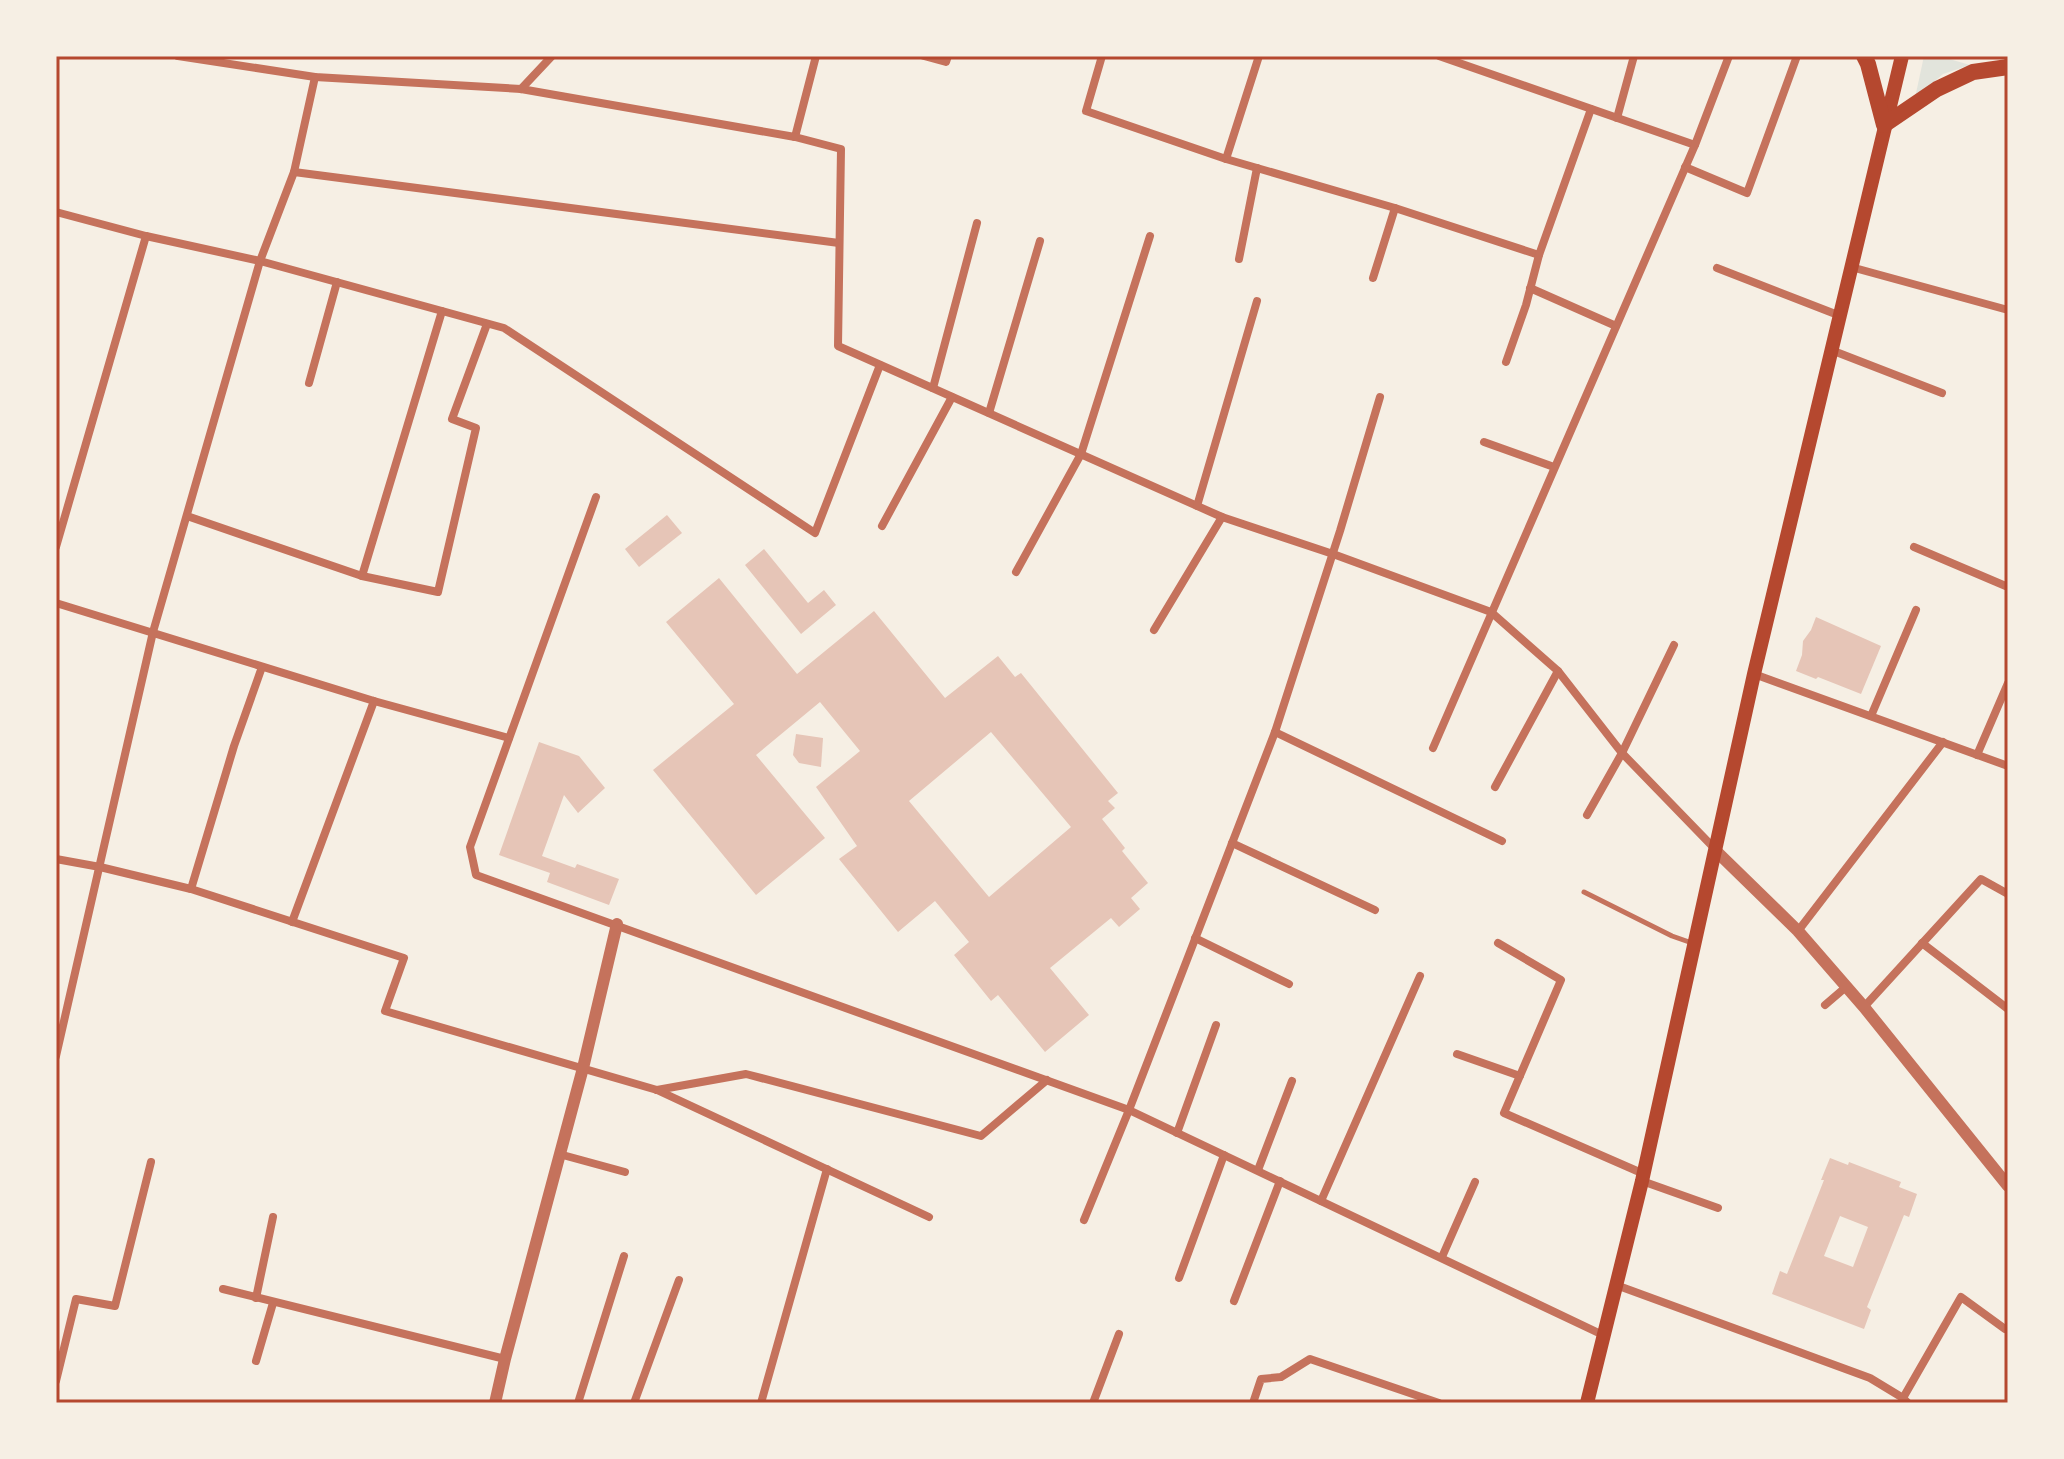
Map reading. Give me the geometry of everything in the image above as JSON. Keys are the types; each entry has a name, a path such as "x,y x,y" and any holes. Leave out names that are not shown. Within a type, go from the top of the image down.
{"main road":[{"path":"1864,56 1884,125"},
{"path":"1587,1403 1643,1178 1754,674 1902,56"},
{"path":"1884,125 1937,89 1973,72 2008,67"}],"street":[{"path":"178,56 315,77 521,89 795,137 841,149 838,346 1222,517 1491,612 1558,671 1622,753 1798,931 1864,1007 2008,1186"},
{"path":"521,89 552,56"},
{"path":"795,137 816,56"},
{"path":"924,56 946,62 948,56"},
{"path":"1102,56 1086,111 1226,159 1395,208 1539,255"},
{"path":"1226,159 1259,56"},
{"path":"1439,56 1695,145"},
{"path":"1617,118 1634,56"},
{"path":"1433,748 1695,145 1729,56"},
{"path":"1685,167 1747,193 1797,56"},
{"path":"56,1056 153,632 260,261 294,172 315,77"},
{"path":"1506,362 1539,255 1591,109"},
{"path":"1239,259 1257,168"},
{"path":"294,172 839,243"},
{"path":"1373,278 1395,208"},
{"path":"56,212 260,261 504,328 815,533 880,365"},
{"path":"933,388 977,223"},
{"path":"56,547 146,236"},
{"path":"1016,572 1081,454 1150,236"},
{"path":"989,413 1040,241"},
{"path":"1850,267 2008,310"},
{"path":"1717,268 1838,315"},
{"path":"309,383 337,282"},
{"path":"1530,288 1616,326"},
{"path":"1197,506 1257,301"},
{"path":"362,576 442,311"},
{"path":"187,516 362,576 438,592 476,428 452,419 487,324"},
{"path":"1830,350 1942,393"},
{"path":"882,526 952,397"},
{"path":"1084,1220 1275,732 1380,397"},
{"path":"1484,442 1554,467"},
{"path":"596,497 470,847 476,875 1129,1110 1603,1335"},
{"path":"1154,630 1222,517"},
{"path":"1914,547 2008,587"},
{"path":"56,603 374,701 509,738"},
{"path":"1871,716 1916,610"},
{"path":"1587,815 1622,753 1674,645"},
{"path":"191,889 234,746 262,667"},
{"path":"1495,787 1558,671"},
{"path":"1754,674 2008,766"},
{"path":"1977,755 2008,683"},
{"path":"292,922 374,701"},
{"path":"1275,732 1502,841"},
{"path":"1798,931 1943,742"},
{"path":"1232,843 1375,910"},
{"path":"56,859 191,889 404,958 385,1011 657,1090 929,1217"},
{"path":"1864,1007 1981,879 2008,894"},
{"path":"495,1403 583,1068 617,924"},
{"path":"1195,938 1289,984"},
{"path":"1498,943 1561,980 1504,1113 1643,1178 1718,1208"},
{"path":"1922,943 2008,1009"},
{"path":"1321,1201 1420,976"},
{"path":"1825,1005 1846,987"},
{"path":"1177,1133 1216,1025"},
{"path":"1457,1054 1520,1076"},
{"path":"657,1090 746,1074 981,1136 1047,1080"},
{"path":"1258,1170 1292,1081"},
{"path":"559,1154 625,1172"},
{"path":"1179,1278 1224,1155"},
{"path":"56,1381 76,1299 115,1306 151,1162"},
{"path":"761,1403 827,1169"},
{"path":"1234,1301 1280,1181"},
{"path":"1442,1257 1475,1182"},
{"path":"256,1298 273,1217"},
{"path":"578,1403 624,1256"},
{"path":"634,1403 679,1280"},
{"path":"1616,1285 1870,1378 1906,1401 1961,1297 2005,1329"},
{"path":"223,1289 505,1359"},
{"path":"256,1361 273,1303"},
{"path":"1093,1403 1119,1334"},
{"path":"1253,1403 1261,1379 1281,1377 1310,1359 1439,1403"}],"lane":[{"path":"1584,892 1694,944"}],"shaded area":[{"path":"1924,56 1939,56 1970,65 1943,74 1915,98"}],"building":[{"path":"667,515 682,533 639,567 625,549"},
{"path":"764,549 808,603 824,590 836,605 801,634 745,565"},
{"path":"719,578 797,674 874,611 945,698 998,656 1015,677 1021,673 1118,793 1108,801 1115,808 1102,819 1125,848 1122,851 1148,883 1131,898 1140,909 1119,927 1111,918 1050,968 1089,1015 1045,1052 998,995 991,1001 954,955 969,942 935,901 898,932 839,859 857,846 816,787 860,751 820,702 756,755 825,838 756,895 653,770 734,704 666,622","holes":["991,732 1071,827 989,897 909,801"]},
{"path":"1816,617 1881,646 1861,694 1796,671 1803,641"},
{"path":"796,734 823,738 821,767 799,763 793,755"},
{"path":"539,742 579,756 605,788 578,813 564,795 542,856 619,879 609,905 547,882 550,873 499,855"},
{"path":"1830,1158 1901,1182 1899,1187 1917,1194 1909,1217 1904,1215 1867,1307 1871,1310 1864,1329 1772,1294 1780,1271 1787,1274 1824,1180 1821,1180","holes":["1840,1216 1868,1227 1853,1267 1824,1256"]}]}
